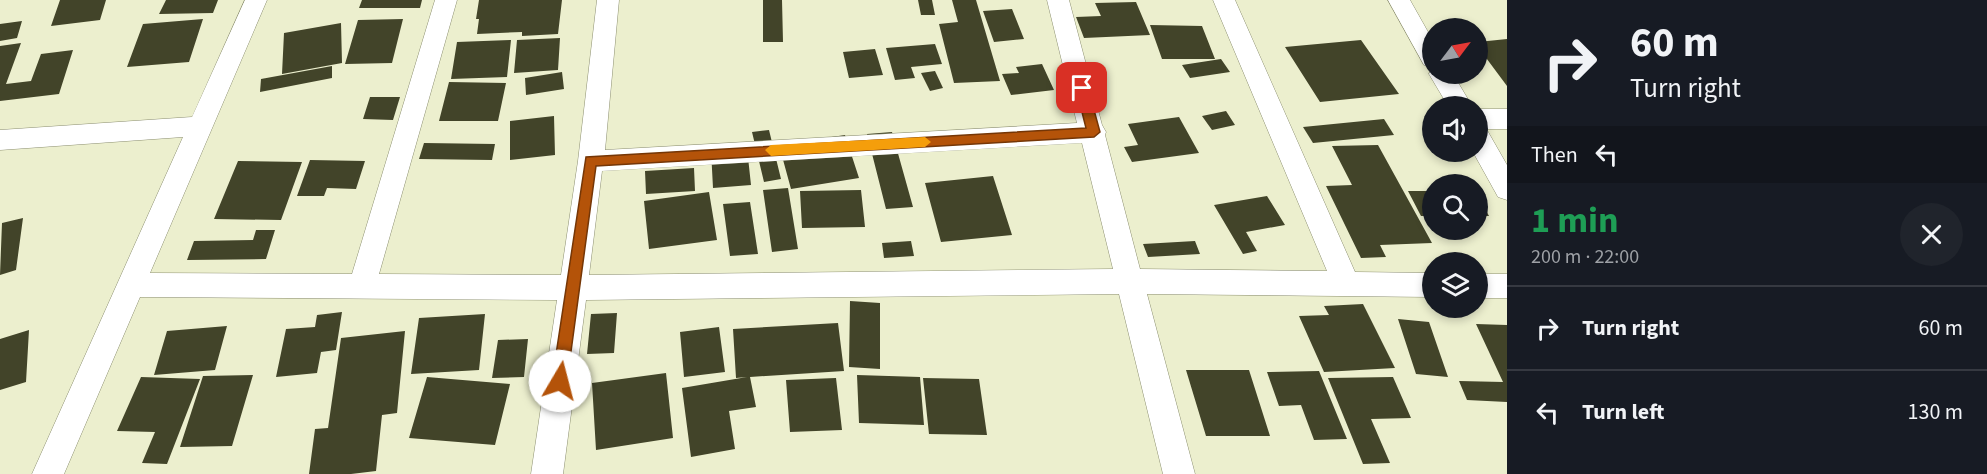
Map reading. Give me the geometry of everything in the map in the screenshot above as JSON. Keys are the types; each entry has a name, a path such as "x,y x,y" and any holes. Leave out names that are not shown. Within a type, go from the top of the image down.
{"street":[{"path":"48,474 256,0"},
{"path":"362,286 446,0"},
{"path":"547,474 591,161 608,0"},
{"path":"1058,0 1094,132 1179,474"},
{"path":"1224,0 1346,284"},
{"path":"1399,0 1422,41"},
{"path":"1488,119 1507,119"},
{"path":"0,140 201,126"},
{"path":"591,161 1094,132"},
{"path":"1488,155 1507,189"},
{"path":"131,285 572,288 1132,281 1422,285"},
{"path":"1488,286 1507,286"}],"building":[{"path":"60,0 106,0 100,20 51,26"},
{"path":"166,0 218,0 213,13 159,14"},
{"path":"362,0 422,0 420,8 359,8"},
{"path":"479,0 562,0 558,34 522,36 522,32 477,34 479,19 476,19"},
{"path":"763,0 782,0 783,42 763,42"},
{"path":"918,0 932,0 935,15 921,15"},
{"path":"952,0 976,0 1000,81 954,83 939,24 958,22"},
{"path":"1136,2 1150,35 1084,38 1076,17 1101,16 1095,3"},
{"path":"1012,9 1024,39 994,42 983,11"},
{"path":"203,19 189,62 127,67 143,24"},
{"path":"403,19 392,63 345,64 358,20"},
{"path":"22,21 17,38 0,41 0,24"},
{"path":"341,23 342,63 282,74 284,33"},
{"path":"1150,25 1202,26 1215,59 1162,59"},
{"path":"560,38 558,70 514,73 517,40"},
{"path":"1507,39 1507,86 1488,60 1488,41"},
{"path":"511,40 507,77 451,79 457,42"},
{"path":"1361,40 1399,94 1320,102 1285,47"},
{"path":"21,43 6,84 31,81 41,54 73,50 59,94 0,101 0,46"},
{"path":"935,44 942,64 911,67 915,78 895,80 886,48"},
{"path":"875,49 883,75 849,78 843,52"},
{"path":"1221,59 1230,72 1190,78 1182,65"},
{"path":"1042,64 1054,90 1011,95 1002,74 1019,73 1016,67"},
{"path":"332,66 332,78 260,92 261,79"},
{"path":"935,71 943,88 930,91 921,73"},
{"path":"562,72 564,89 526,95 525,78"},
{"path":"449,82 506,83 498,121 439,121"},
{"path":"370,97 400,97 393,120 363,119"},
{"path":"1226,111 1235,125 1212,130 1202,116"},
{"path":"554,116 555,155 510,160 510,121"},
{"path":"1179,117 1199,153 1132,162 1124,147 1138,145 1128,124"},
{"path":"1384,119 1394,135 1313,143 1303,127"},
{"path":"769,130 781,179 764,182 752,132"},
{"path":"892,132 913,207 886,209 867,134"},
{"path":"845,135 859,178 791,189 779,145"},
{"path":"424,143 495,144 492,160 419,159"},
{"path":"1378,145 1422,225 1422,240 1430,240 1432,243 1380,245 1386,257 1361,258 1326,186 1352,185 1332,146"},
{"path":"747,148 751,185 713,188 711,150"},
{"path":"310,160 365,161 356,189 327,188 324,196 297,196"},
{"path":"238,161 302,162 281,220 214,219"},
{"path":"694,168 695,191 646,194 645,171"},
{"path":"993,176 1012,235 941,242 925,183"},
{"path":"788,188 798,249 772,252 763,190"},
{"path":"861,190 865,227 802,228 800,191"},
{"path":"1408,191 1422,191 1421,216"},
{"path":"709,192 717,240 649,249 644,201"},
{"path":"1267,196 1285,225 1246,232 1257,251 1243,254 1214,205"},
{"path":"750,202 758,254 730,256 723,204"},
{"path":"23,218 16,270 0,275 2,223"},
{"path":"256,230 275,230 266,259 187,260 194,241 253,240"},
{"path":"911,241 914,256 884,258 882,243"},
{"path":"1195,241 1200,254 1148,257 1143,244"},
{"path":"850,301 880,303 880,369 849,367"},
{"path":"1363,304 1395,368 1324,372 1299,316 1329,315 1324,306"},
{"path":"342,312 336,350 321,352 317,373 276,377 286,329 315,327 317,315"},
{"path":"617,313 614,353 587,354 591,314"},
{"path":"485,314 479,370 411,374 419,318"},
{"path":"1398,319 1429,322 1448,377 1416,374"},
{"path":"838,323 844,371 750,377 756,407 729,411 735,449 691,457 682,388 747,377 736,378 733,329"},
{"path":"1476,324 1507,325 1507,402 1467,400 1459,381 1503,382"},
{"path":"227,326 215,370 154,375 167,331"},
{"path":"719,327 725,372 684,377 680,332"},
{"path":"29,330 26,382 0,390 0,339"},
{"path":"405,331 397,413 382,415 376,471 351,474 309,474 315,429 328,428 341,338"},
{"path":"528,339 524,377 492,378 498,340"},
{"path":"1186,370 1249,370 1270,436 1206,436"},
{"path":"1319,371 1347,439 1314,440 1301,405 1279,406 1267,372"},
{"path":"666,373 673,438 596,450 592,383"},
{"path":"253,375 232,446 180,447 203,376"},
{"path":"857,375 920,377 924,425 859,423"},
{"path":"141,377 200,379 167,464 142,463 155,432 117,431"},
{"path":"427,377 510,384 495,445 409,438"},
{"path":"1393,377 1411,418 1371,419 1390,463 1363,464 1328,378"},
{"path":"836,378 842,430 790,432 786,380"},
{"path":"923,378 979,379 987,435 929,434"}],"slow traffic":[{"path":"771,150 925,142"}],"route":[{"path":"560,381 591,161 1094,132 1082,88"}]}
